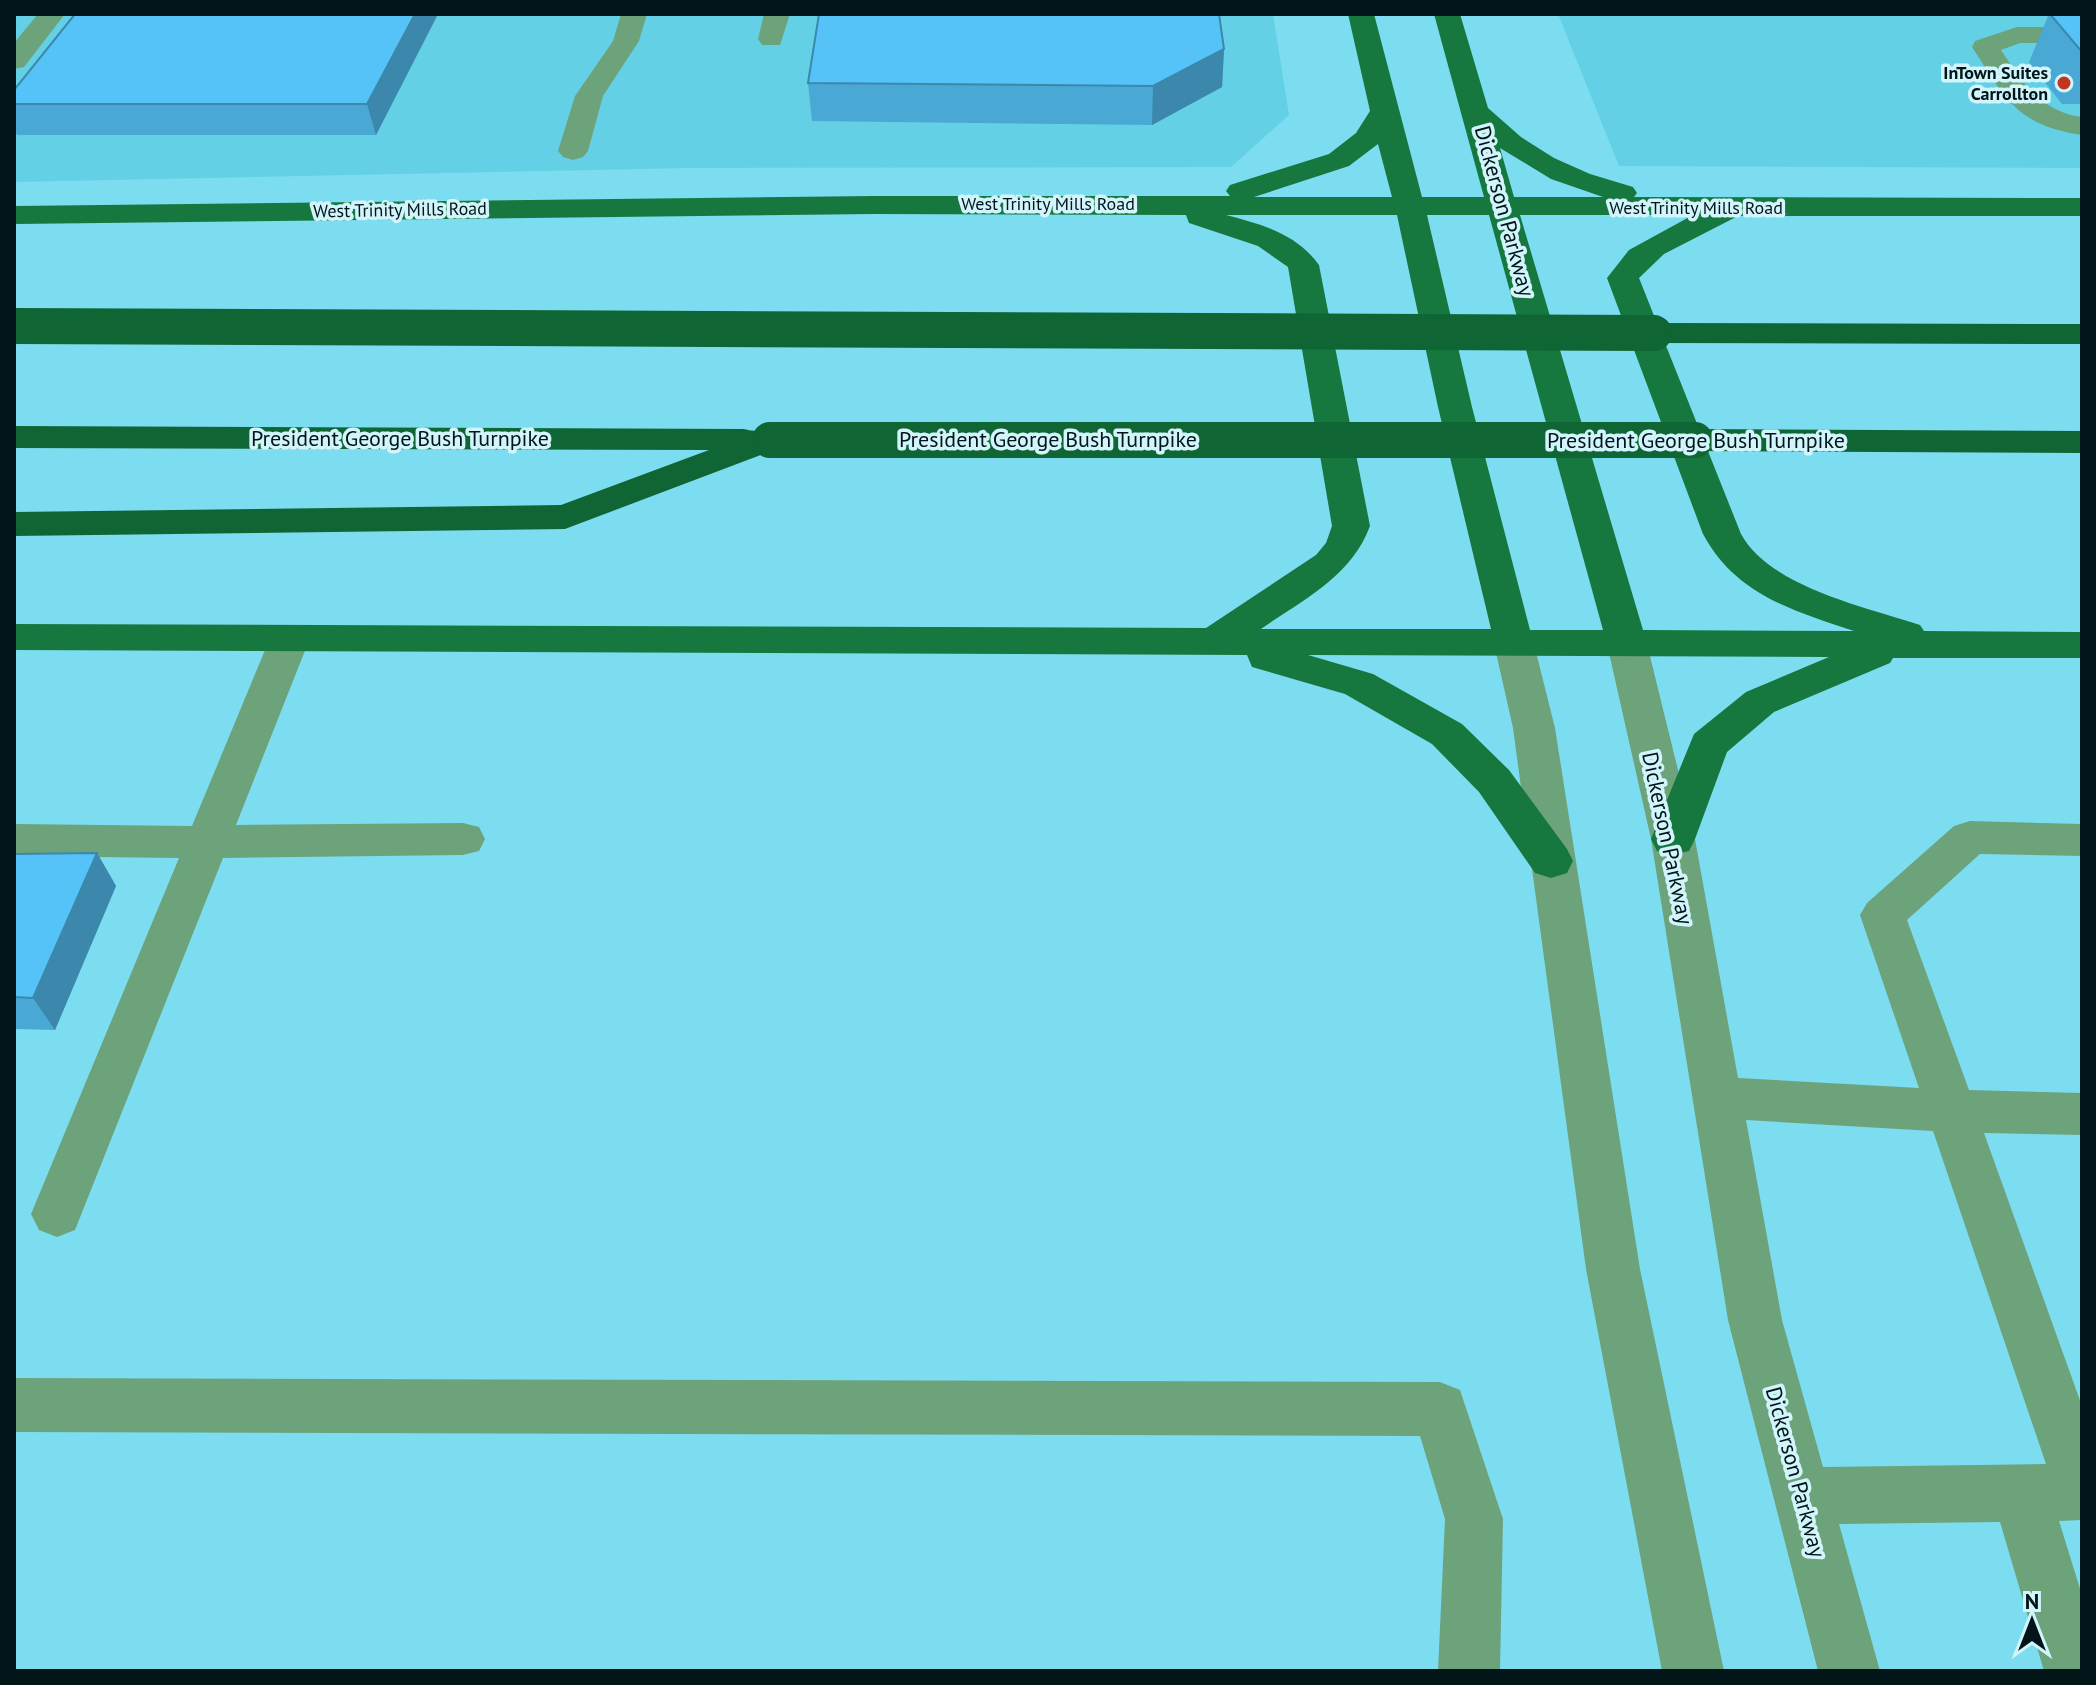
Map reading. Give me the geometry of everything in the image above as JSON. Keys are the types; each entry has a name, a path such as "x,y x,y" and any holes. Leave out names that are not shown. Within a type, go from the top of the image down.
{"highway":[{"path":"14,326 2082,334"},
{"name":"President George Bush Turnpike","path":"14,437 2082,442"},
{"path":"14,524 565,517 770,440"}],"main road":[{"path":"1361,14 1514,644"},
{"name":"Dickerson Parkway","path":"1447,14 1627,644"},
{"path":"1193,204 1280,181 1339,160 1367,139 1384,112"},
{"path":"1478,114 1509,144 1551,171 1591,186 1683,208"},
{"path":"1154,204 1271,240 1292,251 1303,265 1351,526 1343,547 1329,564 1214,642"},
{"name":"West Trinity Mills Road","path":"14,215 1154,204 1732,209 2082,207"},
{"path":"1732,209 1650,250 1629,264 1623,278 1722,534 1735,556 1757,574 1796,595 1938,644"},
{"path":"14,637 2082,645"},
{"path":"1214,642 1359,684 1447,734 1494,781 1551,861"},
{"path":"1673,839 1709,744 1760,702 1892,646"}],"street":[{"path":"14,61 52,14"},
{"path":"573,151 589,96 626,41 634,14"},
{"path":"2082,35 2017,35 1985,47 2029,109 2062,125 2082,126"},
{"path":"57,1214 290,638"},
{"path":"1514,644 1534,728 1613,1269 1693,1671"},
{"name":"Dickerson Parkway","path":"1627,644 1673,839 1755,1320 1849,1671"},
{"path":"1802,1496 2021,1493 2082,1489 1883,915 1970,837 2082,840"},
{"path":"14,840 205,842 463,839"},
{"path":"1715,1097 1952,1111 2082,1114"},
{"path":"14,1405 1440,1409 1474,1519 1469,1671"},
{"path":"2021,1493 2075,1671"}],"shaded area":[{"path":"14,14 1273,14 1289,115 1231,167 692,168 14,182"},
{"path":"1558,14 2082,14 2082,168 1619,166"}],"building":[{"path":"75,14 415,14 367,104 14,104 14,90"},
{"path":"819,14 1219,14 1224,49 1153,86 808,83"},
{"path":"2050,14 2082,14 2082,52"},
{"path":"97,853 33,998 14,997 14,854"}],"place":[{"name":"InTown Suites Carrollton","path":"2064,83"}]}
